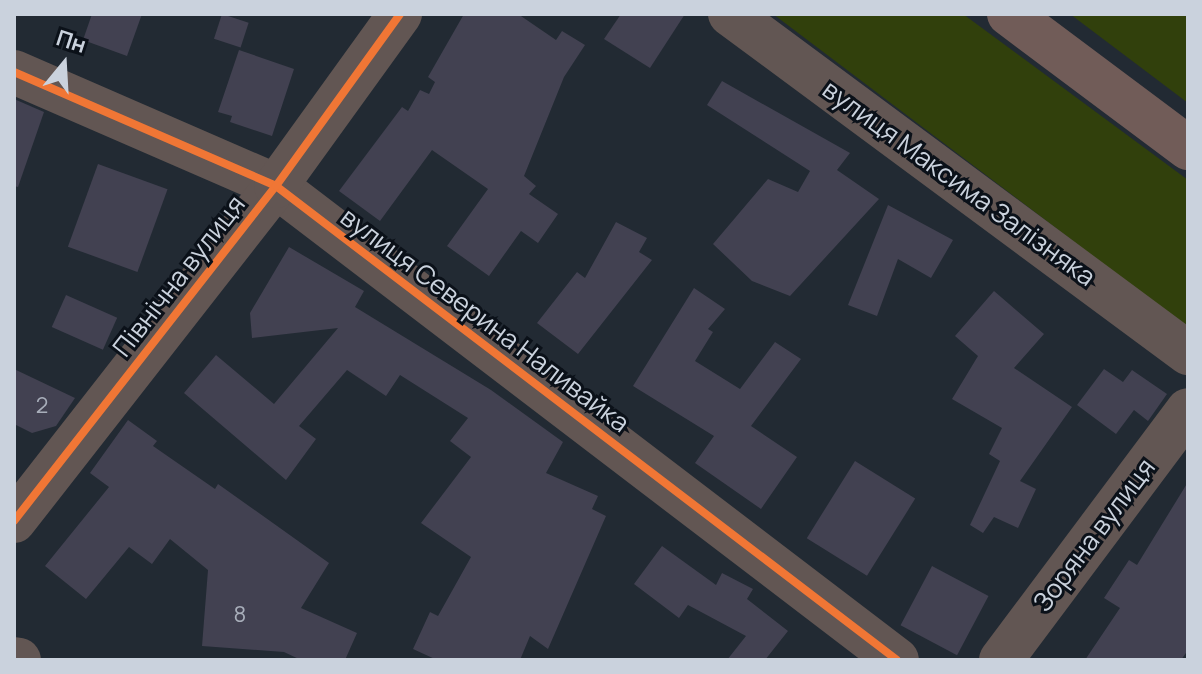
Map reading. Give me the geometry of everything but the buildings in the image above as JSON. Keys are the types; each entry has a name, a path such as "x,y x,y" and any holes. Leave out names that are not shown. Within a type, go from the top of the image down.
{"main road":[{"path":"1009,14 1188,148"}],"street":[{"name":"Північна вулиця","path":"21,498 276,186 400,14"},
{"name":"вулиця Максима Залізняка","path":"730,14 1188,353"},
{"name":"вулиця Северина Наливайка","path":"14,72 276,186 897,660"},
{"name":"Зоряна вулиця","path":"1001,660 1188,410"}],"green space":[{"path":"773,14 963,14 1188,180 1188,328"},
{"path":"1070,14 1188,14 1188,103"}],"cycle path":[{"path":"14,521 276,186 400,14"},
{"path":"14,72 276,186 897,660"}]}
